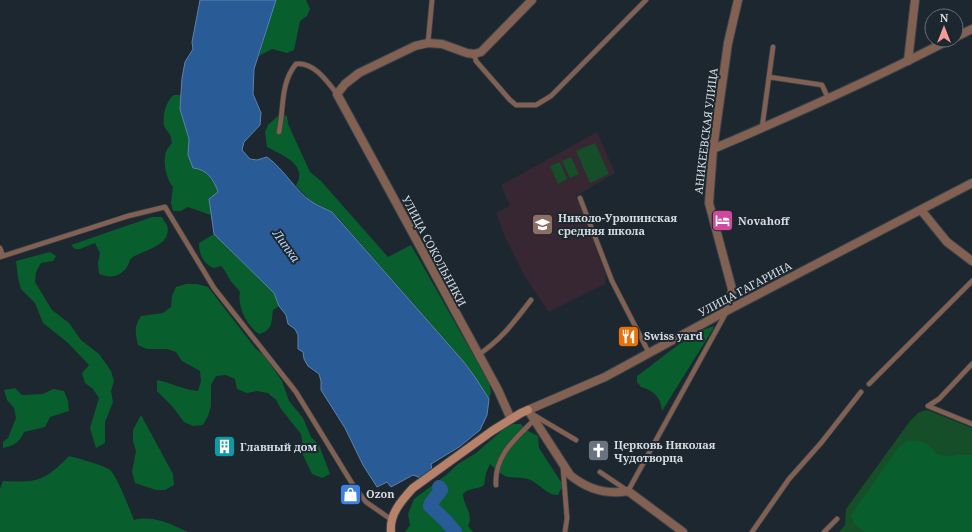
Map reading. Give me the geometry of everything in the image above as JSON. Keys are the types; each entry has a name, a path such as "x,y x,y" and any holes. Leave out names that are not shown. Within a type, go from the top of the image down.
{"street":[{"path":"337,94 345,84 359,73 414,46 428,43 442,44 474,54 482,52 532,0"},
{"name":"АНИКЕЕВСКАЯ УЛИЦА","path":"728,310 732,289 709,203 713,149 728,43 738,0"},
{"path":"908,61 915,0"},
{"path":"713,149 828,98 933,48"},
{"name":"УЛИЦА СОКОЛЬНИКИ","path":"337,94 498,390 511,419"},
{"name":"УЛИЦА ГАГАРИНА","path":"528,410 605,377 728,310 972,183"},
{"path":"921,210 947,242 972,260"},
{"path":"391,532 392,520 402,499 413,488 492,431 528,410 570,475 590,488 604,492 618,493 628,491 683,532"}],"lane":[{"path":"428,43 432,0"},
{"path":"474,54 476,61 516,105 536,105 557,91 646,0"},
{"path":"762,128 773,47"},
{"path":"279,132 282,119 284,86 291,70 296,64 301,63 310,66 324,78 337,94"},
{"path":"769,77 822,85 828,98"},
{"path":"580,198 612,281 649,353"},
{"path":"0,248 1,256 128,216 164,207 214,288 296,392 353,486 366,502 392,520"},
{"path":"869,384 972,281"},
{"path":"478,355 490,347 508,330 531,300"},
{"path":"600,472 628,491 724,320 728,310"},
{"path":"972,364 939,399 928,406 972,424"},
{"path":"752,532 789,479 821,444 861,392"},
{"path":"528,410 545,423 576,440"},
{"path":"496,485 495,475 500,460 510,443 534,420"},
{"path":"563,464 567,518 565,532"},
{"path":"824,532 837,519"}],"shaded area":[{"name":"Николо-Урюпинская средняя школа","path":"597,132 615,173 576,196 606,275 605,284 549,312 525,277 504,235 496,213 510,206 501,185"}],"green space":[{"path":"276,0 306,0 310,9 307,16 300,21 294,50 287,53 272,49 259,56"},
{"path":"174,95 181,95 180,109 189,139 188,155 209,176 218,192 209,199 211,215 188,207 181,211 173,211 171,203 173,187 168,177 165,161 167,149 172,143 170,134 165,128 164,115 171,97"},
{"path":"280,114 287,116 288,124 310,172 321,181 388,257 411,245 489,383 491,392 489,399 463,361 333,212 312,202 296,186 299,178 299,172 293,162 267,147 265,132 268,125"},
{"path":"595,143 609,174 590,183 576,151"},
{"path":"571,157 579,174 570,178 562,161"},
{"path":"560,162 567,179 558,184 550,166"},
{"path":"152,217 162,217 167,225 168,232 166,237 156,246 132,258 124,271 118,275 107,276 99,274 98,263 100,253 95,243 80,249 75,249 71,245"},
{"path":"214,234 274,293 279,306 273,310 269,328 264,332 259,334 247,321 240,304 240,292 231,282 222,267 214,268 207,264 202,258 199,243"},
{"path":"50,252 56,256 53,261 41,263 36,272 35,282 52,310 69,323 81,340 99,354 111,371 114,381 111,391 113,402 105,422 105,443 96,448 90,428 99,398 93,389 85,383 82,373 89,365 67,342 43,323 35,303 21,289 18,278 16,261"},
{"path":"186,284 197,284 208,287 256,349 264,355 282,381 289,401 303,418 311,437 319,445 330,474 322,478 312,474 303,455 301,434 281,409 276,400 268,393 257,391 247,393 237,389 235,379 226,375 216,376 211,385 211,406 208,416 203,425 193,426 184,422 172,406 157,391 157,380 198,391 201,381 200,371 182,361 176,352 167,349 147,349 138,345 136,337 136,327 141,316 163,313 171,307 172,296 176,287"},
{"path":"714,326 662,411 660,402 656,395 653,392 641,387 637,382 637,376 684,341"},
{"path":"15,388 22,395 43,394 53,389 64,391 68,401 69,411 50,417 45,427 24,432 16,443 3,448 3,442 8,438 16,418 14,408 7,400 4,390"},
{"path":"925,410 972,428 972,532 839,532 845,525 846,509 910,421 918,413"},
{"path":"141,415 173,474 174,485 165,490 156,490 135,483 132,472 136,451 133,441 133,430"},
{"path":"513,424 521,424 526,430 538,436 539,448 561,482 562,487 558,495 554,495 546,491 528,479 510,477 501,474 490,464 486,473 484,485 479,488 468,490 463,494 470,517 468,526 473,532 405,532 410,525 408,514 414,499 458,464 476,453 505,428"},
{"path":"907,441 923,442 937,453 944,456 965,454 972,455 972,532 864,532 854,524 851,515 898,448"},
{"path":"69,456 110,470 120,486 134,520 155,519 188,532 0,532 0,489 3,481 32,481 40,479 53,471"}],"water":[{"path":"200,0 276,0 254,69 253,94 261,113 260,125 244,142 242,150 250,159 257,160 267,157 306,197 332,212 463,361 489,399 487,415 480,430 459,447 431,464 432,471 421,478 413,475 391,487 387,482 377,487 363,465 345,428 321,390 319,374 308,366 304,359 303,352 298,349 298,335 295,329 288,324 286,315 279,306 274,293 214,234 209,199 218,192 214,183 206,173 202,170 193,168 188,155 189,139 180,109 182,78 185,62 193,49 192,42"}],"waterway":[{"name":"Липка","path":"439,487 441,490 430,506 455,532"}],"place":[{"name":"Novahoff","path":"723,221"},
{"name":"Николо-Урюпинская средняя школа","path":"543,224"},
{"name":"Swiss yard","path":"628,336"},
{"name":"Главный дом","path":"224,447"},
{"name":"Церковь Николая Чудотворца","path":"598,451"},
{"name":"Ozon","path":"351,494"}]}
